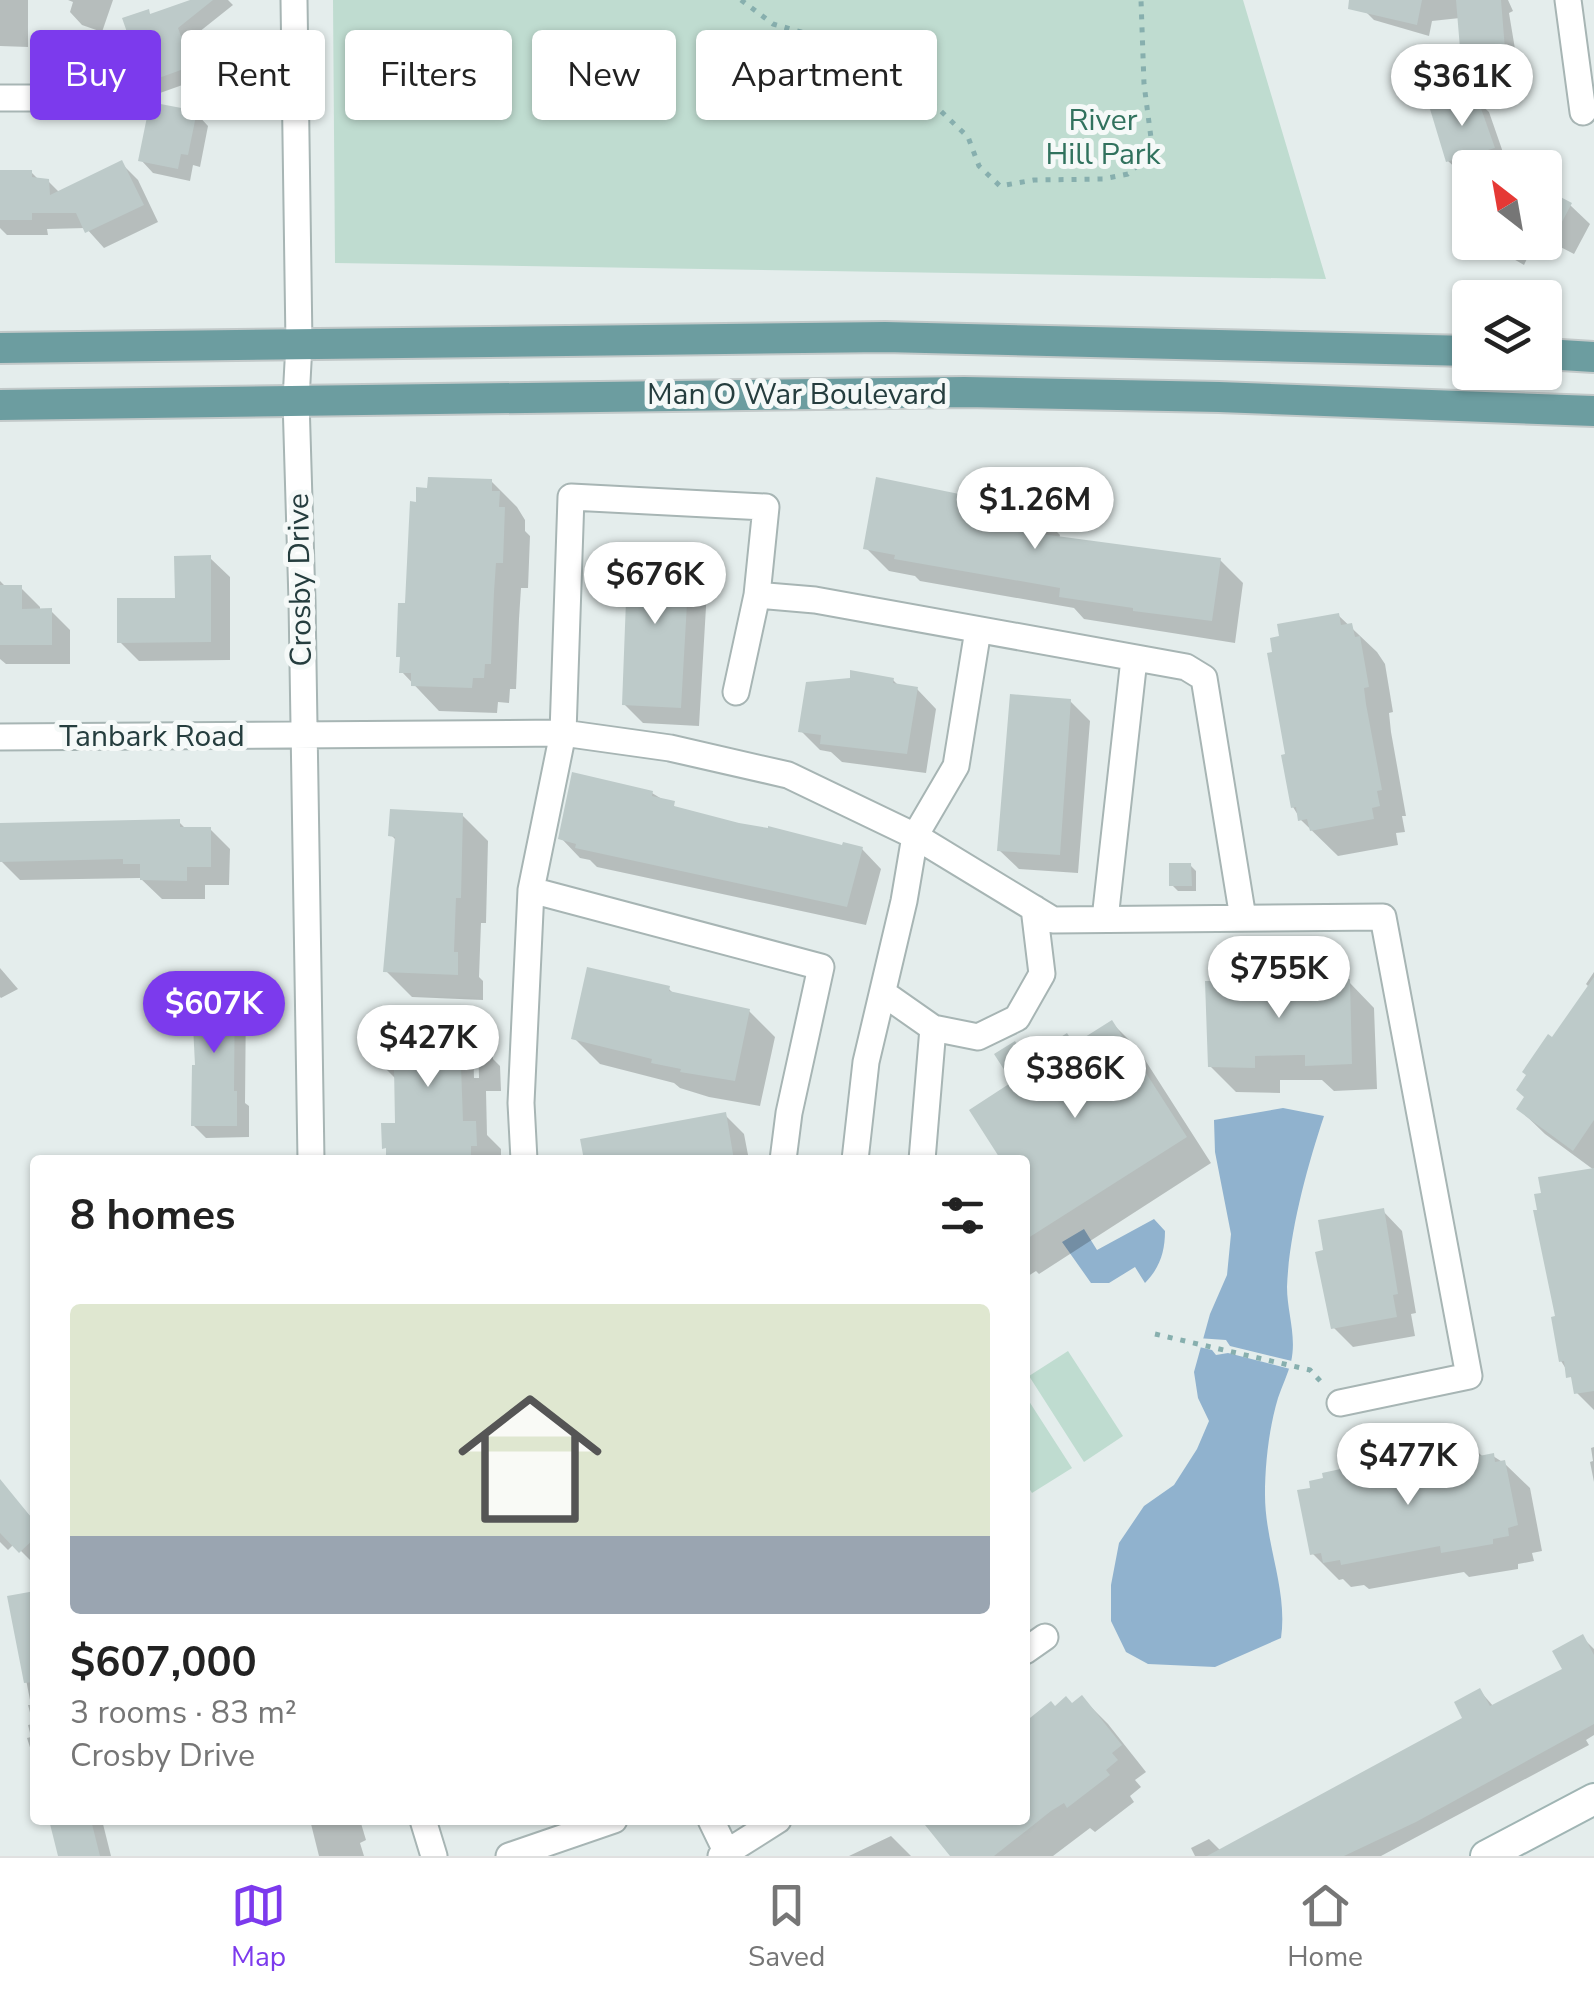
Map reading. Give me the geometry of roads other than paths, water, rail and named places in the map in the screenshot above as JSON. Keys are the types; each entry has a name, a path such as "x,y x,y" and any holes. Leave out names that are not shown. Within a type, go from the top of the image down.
{"main road":[{"name":"Man O War Boulevard","path":"0,348 885,338 1452,351"},
{"path":"1562,355 1594,356"},
{"name":"Man O War Boulevard","path":"0,404 964,392 1594,411"}],"street":[{"name":"Crosby Drive","path":"294,0 299,344 296,400 311,1155"},
{"path":"1568,0 1583,112"},
{"path":"0,98 30,98"},
{"path":"524,1155 521,1103 531,890 563,733 571,497 766,507 758,596 736,692"},
{"path":"758,596 815,600 1186,667 1204,678 1243,918"},
{"path":"856,1155 866,1062 916,836 956,766 978,630"},
{"path":"1106,919 1134,659"},
{"name":"Tanbark Road","path":"0,737 563,733 670,748 788,775 916,836 1053,920 1383,917 1470,1376 1340,1403"},
{"path":"531,890 821,966 788,1113 784,1155"},
{"path":"883,993 933,1028 978,1037 1018,1018 1042,974 1034,908"},
{"path":"922,1155 933,1028"},
{"path":"1486,1856 1594,1799"},
{"path":"425,1825 434,1856"},
{"path":"509,1856 599,1825"},
{"path":"713,1825 724,1854 770,1825"}],"water":[{"path":"1283,1108 1324,1116 1305,1178 1291,1245 1287,1287 1293,1352 1275,1410 1267,1459 1266,1513 1281,1602 1281,1638 1215,1667 1148,1664 1126,1652 1111,1621 1111,1585 1119,1543 1144,1506 1174,1485 1209,1421 1198,1398 1194,1372 1210,1314 1227,1275 1231,1234 1215,1152 1214,1120"},
{"path":"1154,1219 1165,1231 1164,1245 1158,1265 1145,1283 1135,1267 1109,1283 1091,1283 1062,1242 1084,1229 1097,1250"}],"park label":[{"name":"River Hill Park","path":"1103,137"}]}
